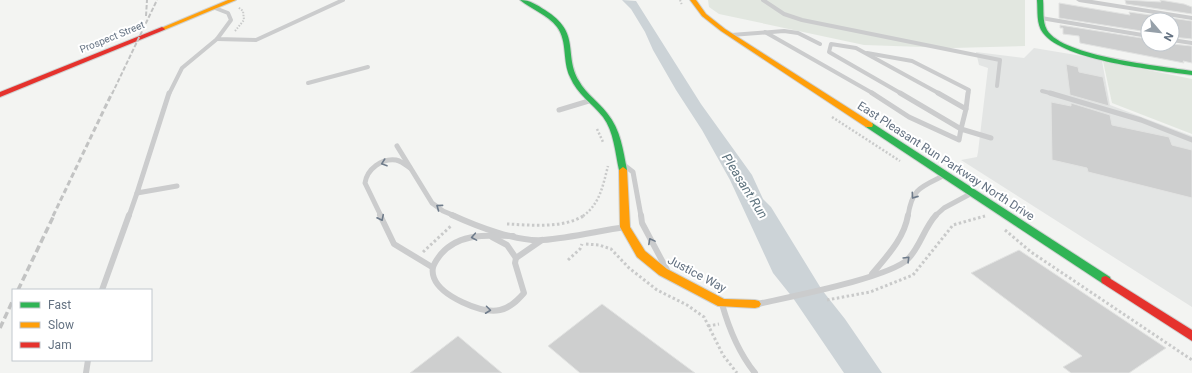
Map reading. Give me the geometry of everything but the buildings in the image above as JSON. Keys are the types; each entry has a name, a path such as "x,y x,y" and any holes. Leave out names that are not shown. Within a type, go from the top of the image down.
{"street":[{"name":"Justice Way","path":"523,0 548,14 564,30 568,46 569,66 575,82 606,116 617,136 624,178 625,227 641,254 670,275 722,303 755,304"},
{"name":"East Pleasant Run Parkway North Drive","path":"693,0 704,15 731,35 1192,336"},
{"path":"1040,0 1043,27 1047,34 1063,44 1095,55 1192,73"},
{"path":"1079,0 1192,18"},
{"name":"Prospect Street","path":"0,95 214,8 237,1"}],"lane":[{"path":"217,39 243,41 256,40 342,0"},
{"path":"763,0 784,14 802,20 1000,60 997,86"},
{"path":"102,289 137,192 170,90 182,68 217,39 231,20 228,13 214,8"},
{"path":"1041,18 1140,35"},
{"path":"731,35 784,31 798,33 820,44"},
{"path":"765,32 854,82 909,117 959,140 969,90 912,61 862,52"},
{"path":"1180,41 1192,43"},
{"path":"966,109 856,48 831,44 829,52 961,128 991,138"},
{"path":"308,83 368,67"},
{"path":"1042,91 1141,120 1192,140"},
{"path":"559,110 592,100"},
{"path":"397,146 432,203 443,211 475,225 513,236"},
{"path":"412,169 401,162 390,160 374,167 366,174 364,183 394,244 432,267"},
{"path":"621,162 633,172 642,223 670,275"},
{"path":"872,274 899,241 906,226 910,201 918,189 945,175"},
{"path":"137,192 177,186"},
{"path":"755,304 864,278 872,274 894,269 908,259 924,230 936,215 973,193"},
{"path":"542,240 516,258 514,263 524,293 513,306 494,311 471,306 449,294 436,282 433,275 432,267 440,254 450,244 467,238 513,236 542,240 625,227"},
{"path":"490,236 507,245 516,258"},
{"path":"722,303 727,325 748,366 755,373"},
{"path":"86,373 88,361"}],"path":[{"path":"234,35 234,32 244,20 242,11 238,8 237,1"},
{"path":"594,124 604,144"},
{"path":"500,223 555,224 577,219 590,212 599,198 608,160"},
{"path":"870,292 913,275 953,225 987,215"},
{"path":"577,219 580,226"},
{"path":"422,253 455,222"},
{"path":"568,260 580,250 583,242 588,245 599,245 611,249 629,268 657,290 687,305 704,317 723,355 737,373"}],"shaded area":[{"path":"708,0 1025,0 1025,46 953,48 864,45 719,14 709,7"},
{"path":"1034,48 1106,60 1102,61 1110,105 1192,136 1192,307 961,160 977,157 978,152 988,68 979,65 976,52 1024,58"},
{"path":"1103,61 1192,79 1192,134 1112,103"}],"water":[{"name":"Pleasant Run","path":"622,0 636,1 701,104 752,175 763,199 771,207 822,290 845,319 882,373 844,373 793,298 773,273 730,180 702,130 676,90 653,50 645,32 631,9"}],"railway":[{"path":"146,16 147,0"},
{"path":"112,94 157,0"},
{"path":"53,216 112,93"},
{"path":"18,289 54,215"},
{"path":"0,328 12,302"}],"traffic: fast":[{"path":"523,0 539,8 553,18 563,32 573,77 581,90 605,115 613,128 623,170"},
{"path":"1040,0 1042,25 1046,33 1057,42 1093,56 1137,65 1192,73"},
{"path":"869,125 1106,280"}],"traffic: slow":[{"path":"162,29 233,0"},
{"path":"693,0 704,15 723,30 869,125"},
{"path":"623,170 625,227 641,254 663,272 722,303 755,304"}],"traffic: jam":[{"path":"0,95 162,29"},
{"path":"1106,280 1192,336"}]}
